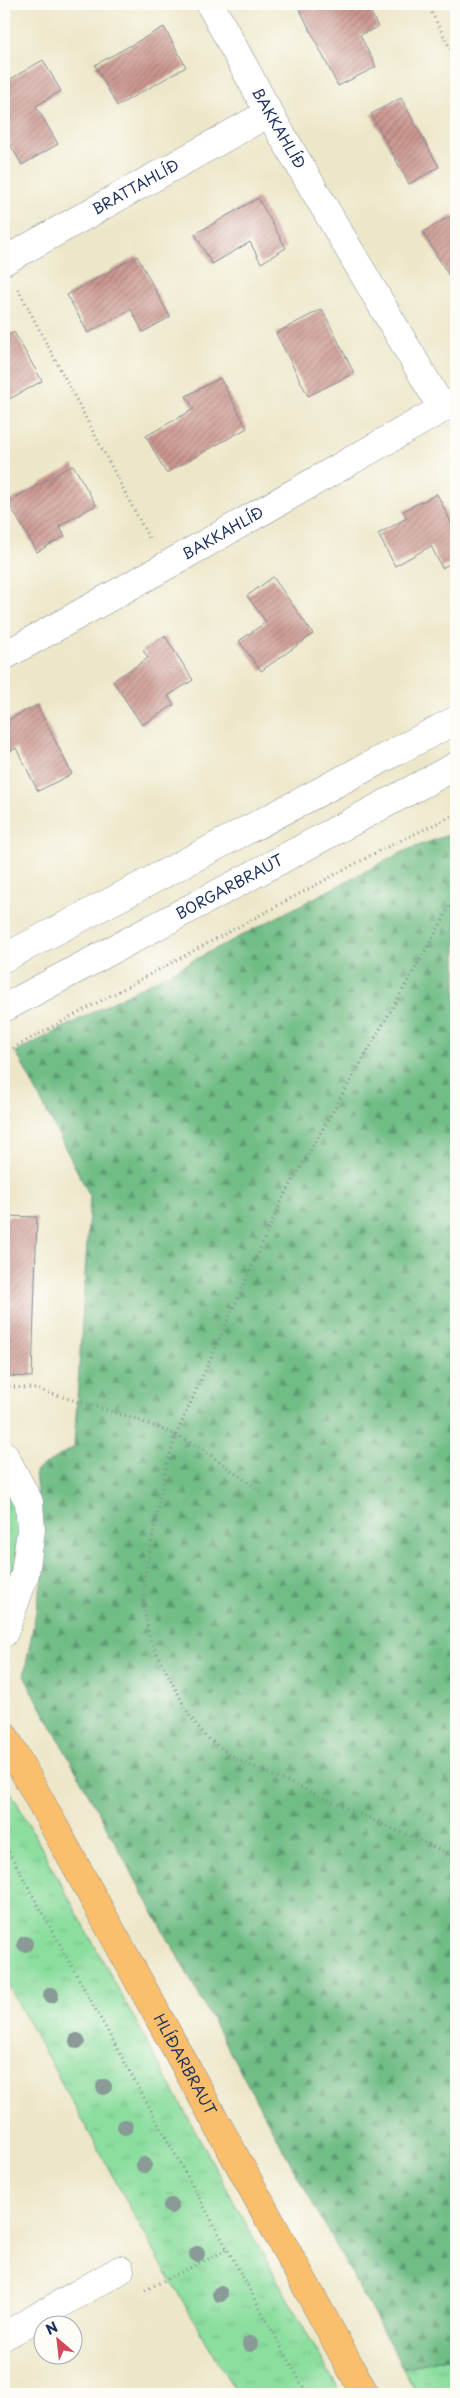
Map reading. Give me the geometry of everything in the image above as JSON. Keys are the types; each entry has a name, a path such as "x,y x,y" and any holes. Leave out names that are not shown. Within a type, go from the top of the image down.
{"main road":[{"name":"HLÍÐARBRAUT","path":"4,1735 365,2394"}],"street":[{"name":"BAKKAHLÍÐ","path":"4,656 449,404 269,113 210,4"},
{"name":"BRATTAHLÍÐ","path":"4,261 269,113"},
{"path":"4,958 456,720"},
{"name":"BORGARBRAUT","path":"4,1008 456,766"},
{"path":"4,1455 29,1502 31,1530 25,1574 4,1633"},
{"path":"4,2336 120,2270"}],"path":[{"path":"427,4 456,59"},
{"path":"18,288 164,567"},
{"path":"4,1053 379,851 456,814"},
{"path":"456,893 443,920 283,1198 176,1435 166,1467 144,1579 144,1608 150,1640 189,1715 206,1737 236,1759 456,1857"},
{"path":"4,1386 36,1389 133,1418 176,1435 202,1449 263,1493"},
{"path":"4,1843 307,2394"},
{"path":"143,2291 228,2249"}],"green space":[{"path":"456,832 456,2356 403,2368 24,1676 44,1568 35,1471 74,1447 90,1196 16,1052 407,850"},
{"path":"8,1480 21,1519 13,1576 4,1598 4,1482"},
{"path":"4,1779 246,2224 341,2394 237,2394 165,2271 8,1985 4,1987"},
{"path":"456,2356 456,2394 417,2394 403,2368"}],"building":[{"path":"297,4 367,4 378,27 360,35 376,67 338,86"},
{"path":"164,27 186,67 117,106 95,65"},
{"path":"43,60 61,91 36,106 58,144 22,165 4,134 4,83"},
{"path":"401,98 439,167 409,184 371,114"},
{"path":"258,198 286,248 261,263 250,242 212,264 195,234"},
{"path":"453,215 456,221 456,288 423,232"},
{"path":"137,256 170,317 143,332 131,309 88,333 67,295"},
{"path":"322,309 354,373 308,396 276,333"},
{"path":"14,332 42,381 6,401 4,396 4,338"},
{"path":"220,378 247,428 166,473 146,436 194,409 186,396"},
{"path":"73,465 96,505 59,526 65,536 37,552 8,502"},
{"path":"437,494 456,532 456,560 442,568 431,546 395,566 378,534 407,518 403,511"},
{"path":"273,577 313,634 261,671 239,641 266,622 247,596"},
{"path":"165,636 193,680 168,696 174,705 142,725 113,681 148,658 143,650"},
{"path":"37,705 72,774 38,791 16,748 4,755 4,722"},
{"path":"4,1216 37,1217 32,1377 4,1376"}]}
